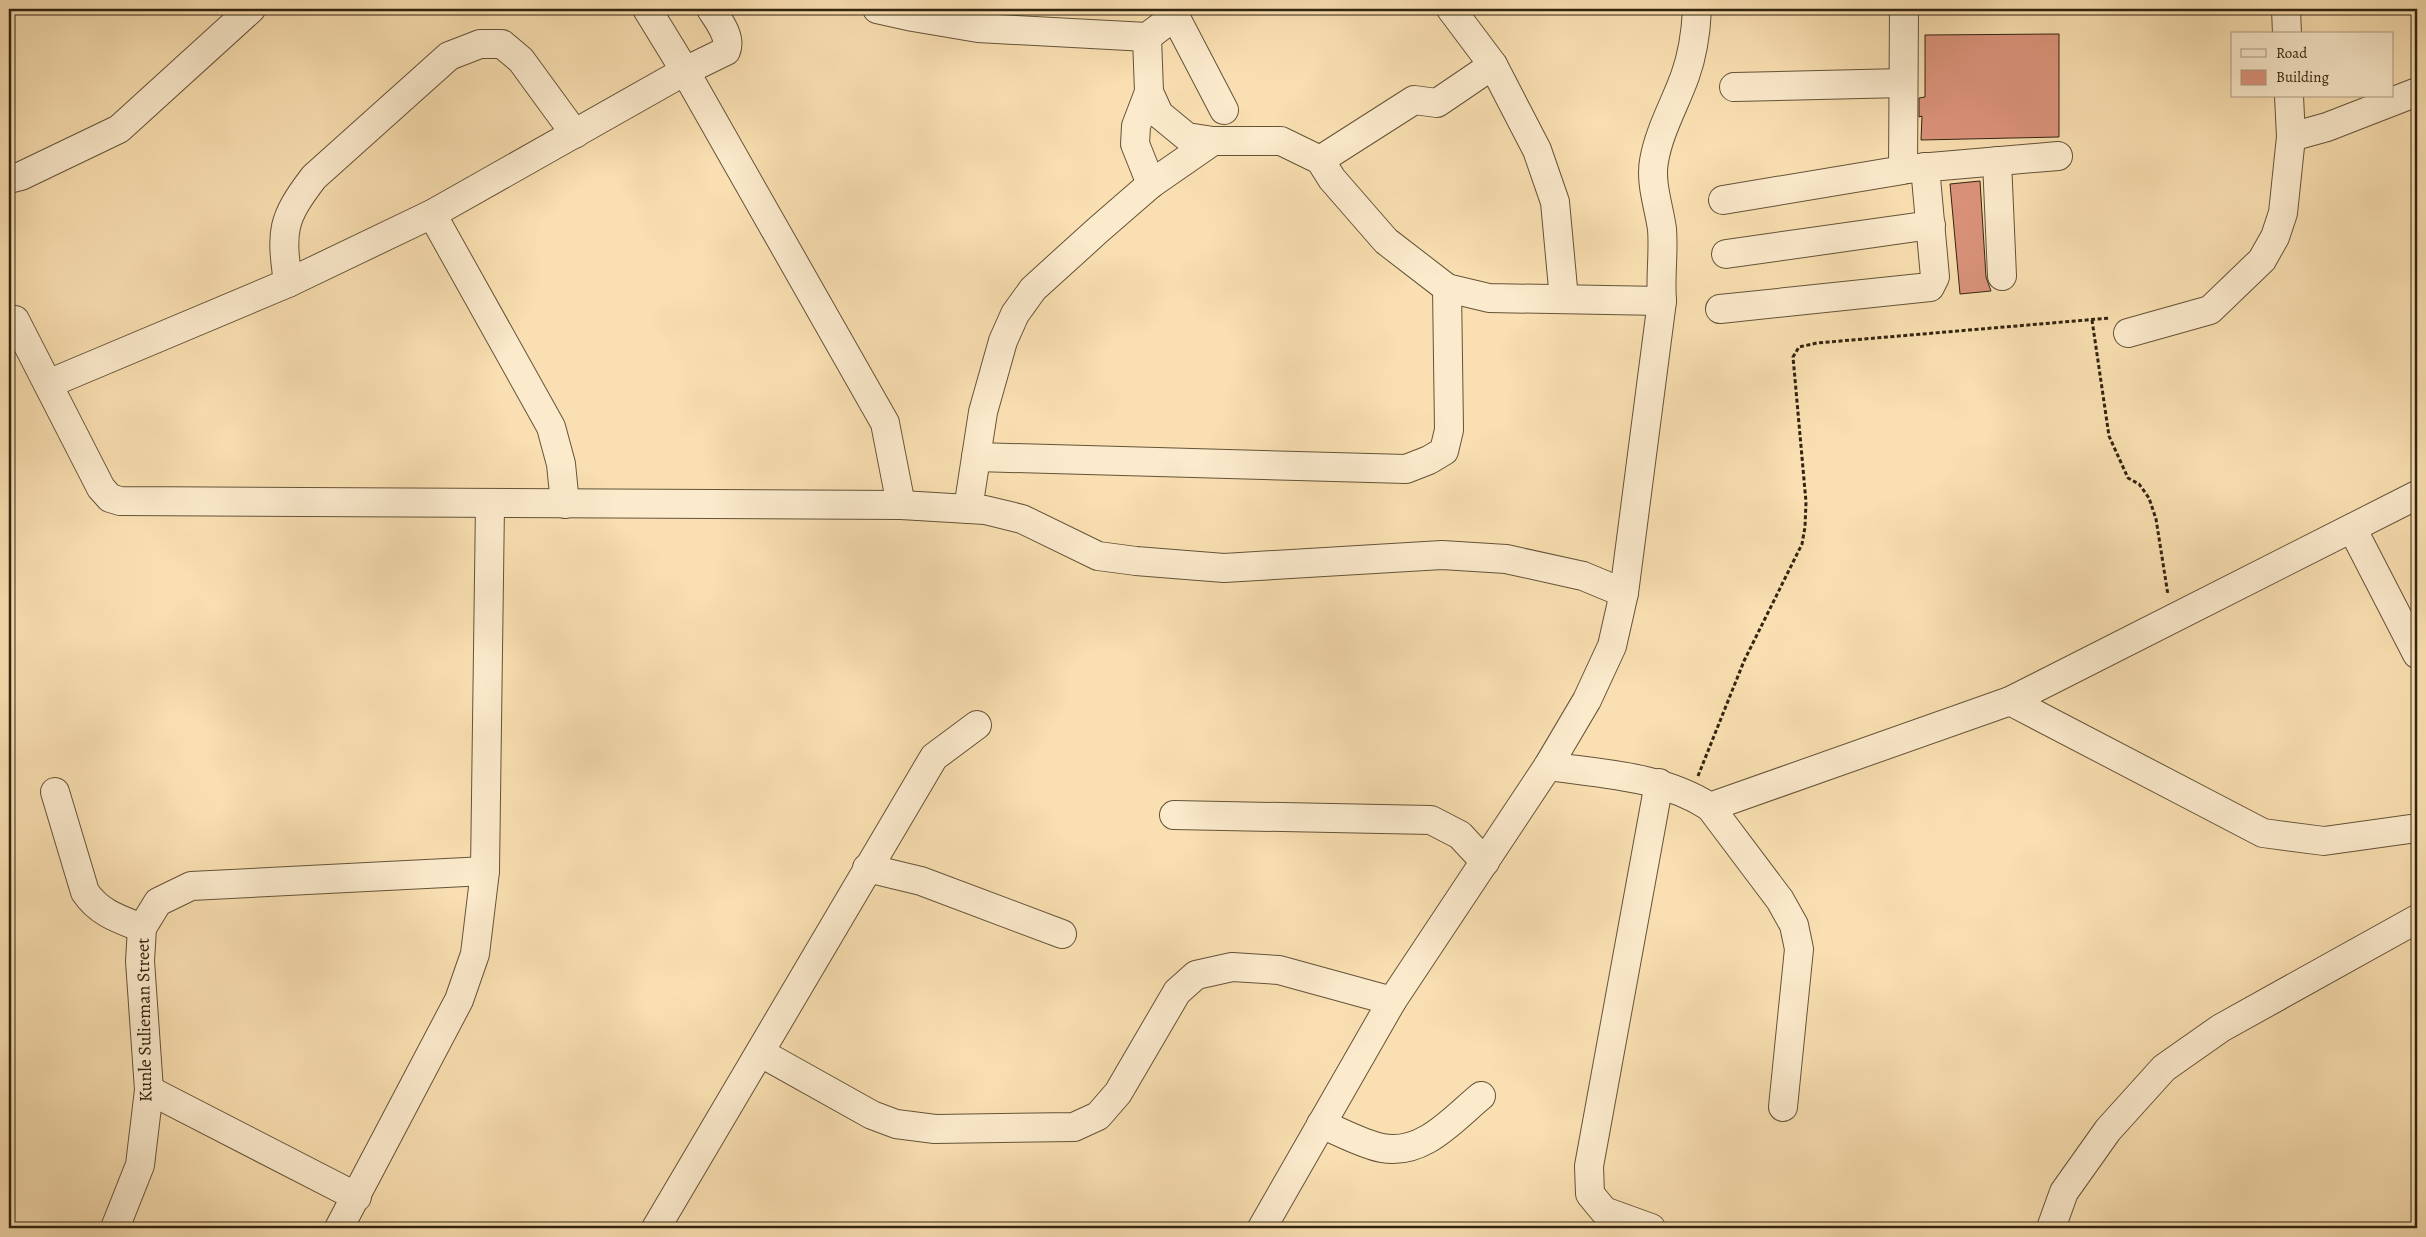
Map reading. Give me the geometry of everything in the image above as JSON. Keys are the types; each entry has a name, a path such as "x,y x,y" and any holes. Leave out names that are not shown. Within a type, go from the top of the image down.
{"street":[{"path":"9,179 21,176 119,129 251,9"},
{"path":"647,9 685,71 885,424 901,505"},
{"path":"48,384 288,283 432,214 685,71 726,50 729,45 728,38 711,9"},
{"path":"877,9 912,18 978,28 1147,37 1173,13 1224,110"},
{"path":"1451,9 1493,64 1537,150 1554,202 1564,299"},
{"path":"1262,1228 1392,1000 1548,766 1588,700 1612,646 1624,593 1662,301 1660,275 1662,230 1655,193 1653,163 1661,133 1686,74 1696,31 1697,9"},
{"path":"1720,309 1930,287 1935,277 1931,225 1914,169 1903,83 1904,9"},
{"path":"2286,9 2287,32"},
{"path":"1147,37 1149,92 1159,114 1187,137 1213,141 1281,141 1320,160 1332,179 1386,241 1447,288 1489,298 1662,301"},
{"path":"288,283 283,242 288,218 297,199 314,177 449,56 480,44 502,44 521,60 575,134"},
{"path":"1320,160 1414,100 1437,103 1493,64"},
{"path":"1734,87 1903,83"},
{"path":"1149,92 1136,126 1135,144 1151,184"},
{"path":"2291,137 2327,127 2417,92"},
{"path":"2123,325 2210,310 2262,260 2275,237 2282,214 2291,137 2289,98"},
{"path":"968,509 983,412 1003,341 1015,314 1033,289 1151,184 1213,141"},
{"path":"1722,200 1914,169 2058,156"},
{"path":"1997,161 2002,276"},
{"path":"432,214 551,427 561,464 566,504"},
{"path":"1726,254 1931,225"},
{"path":"976,457 1406,469 1428,460 1444,450 1449,430 1447,288"},
{"path":"14,320 100,488 110,498 120,501 901,505 985,510 1022,519 1098,556 1136,561 1224,568 1442,555 1506,559 1583,576 1624,593"},
{"path":"1700,801 2010,701 2417,495"},
{"path":"339,1228 459,1000 475,954 485,871 490,504"},
{"path":"2352,528 2417,654"},
{"path":"2010,701 2263,833 2324,841 2417,828"},
{"path":"656,1228 934,757 977,725"},
{"path":"1548,766 1659,783 1700,801 1780,900 1794,925 1799,949 1783,1107"},
{"path":"1651,1228 1604,1211 1590,1194 1589,1166 1659,783"},
{"path":"55,792 85,892 92,903 105,913 142,928"},
{"path":"1174,814 1430,820 1460,834 1485,862"},
{"path":"867,868 921,881 1062,934"},
{"name":"Kunle Sulieman Street","path":"115,1228 140,1165 148,1090 140,962 142,928 158,902 191,886 485,871"},
{"path":"2051,1228 2064,1192 2102,1138 2164,1068 2221,1028 2417,918"},
{"path":"761,1053 872,1115 896,1124 935,1129 1074,1127 1098,1116 1118,1093 1177,992 1196,975 1232,967 1279,970 1392,1000"},
{"path":"148,1090 357,1196"},
{"path":"1321,1124 1380,1148 1409,1148 1428,1140 1481,1096"}],"path":[{"path":"1700,801 1744,661 1802,544 1806,527 1806,502 1793,357 1799,347 1817,343 2092,320 2123,325"},
{"path":"2092,320 2109,436 2128,478 2139,484 2149,498 2156,519 2161,561 2173,618"}],"building":[{"path":"2059,34 2059,137 1921,140 1922,116 1919,117 1919,98 1925,97 1925,35"},
{"path":"1980,181 1986,277 1991,291 1960,294 1950,184"}]}
